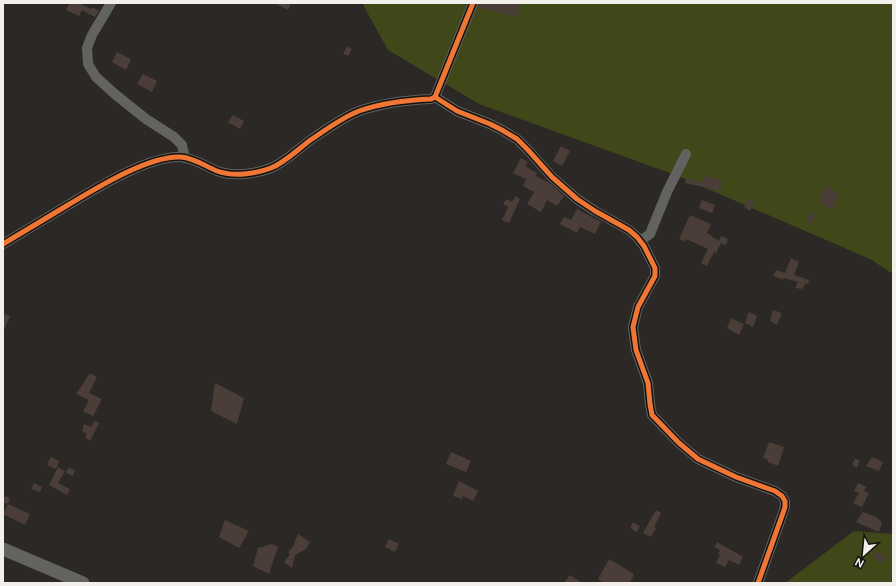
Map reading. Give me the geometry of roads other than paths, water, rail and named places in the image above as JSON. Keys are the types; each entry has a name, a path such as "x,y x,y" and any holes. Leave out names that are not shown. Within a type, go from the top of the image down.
{"main road":[{"path":"3,549 83,583"}],"street":[{"path":"111,3 92,35 87,48 88,64 96,77 116,95 146,119 178,141 182,145 185,158"},
{"path":"3,244 101,185 129,171 169,158 181,157 229,174 258,172 272,168 284,161 324,130 359,111 396,102 430,99 435,97 473,3"},
{"path":"435,97 457,111 490,124 516,139 528,150 552,178 595,211 629,230 644,246 656,268 655,276 638,307 634,319 633,334 636,350 648,383 652,415 679,443 698,459 736,477 775,491 782,496 785,501 785,507 758,583"},
{"path":"640,241 650,234 667,192 686,154"}]}
